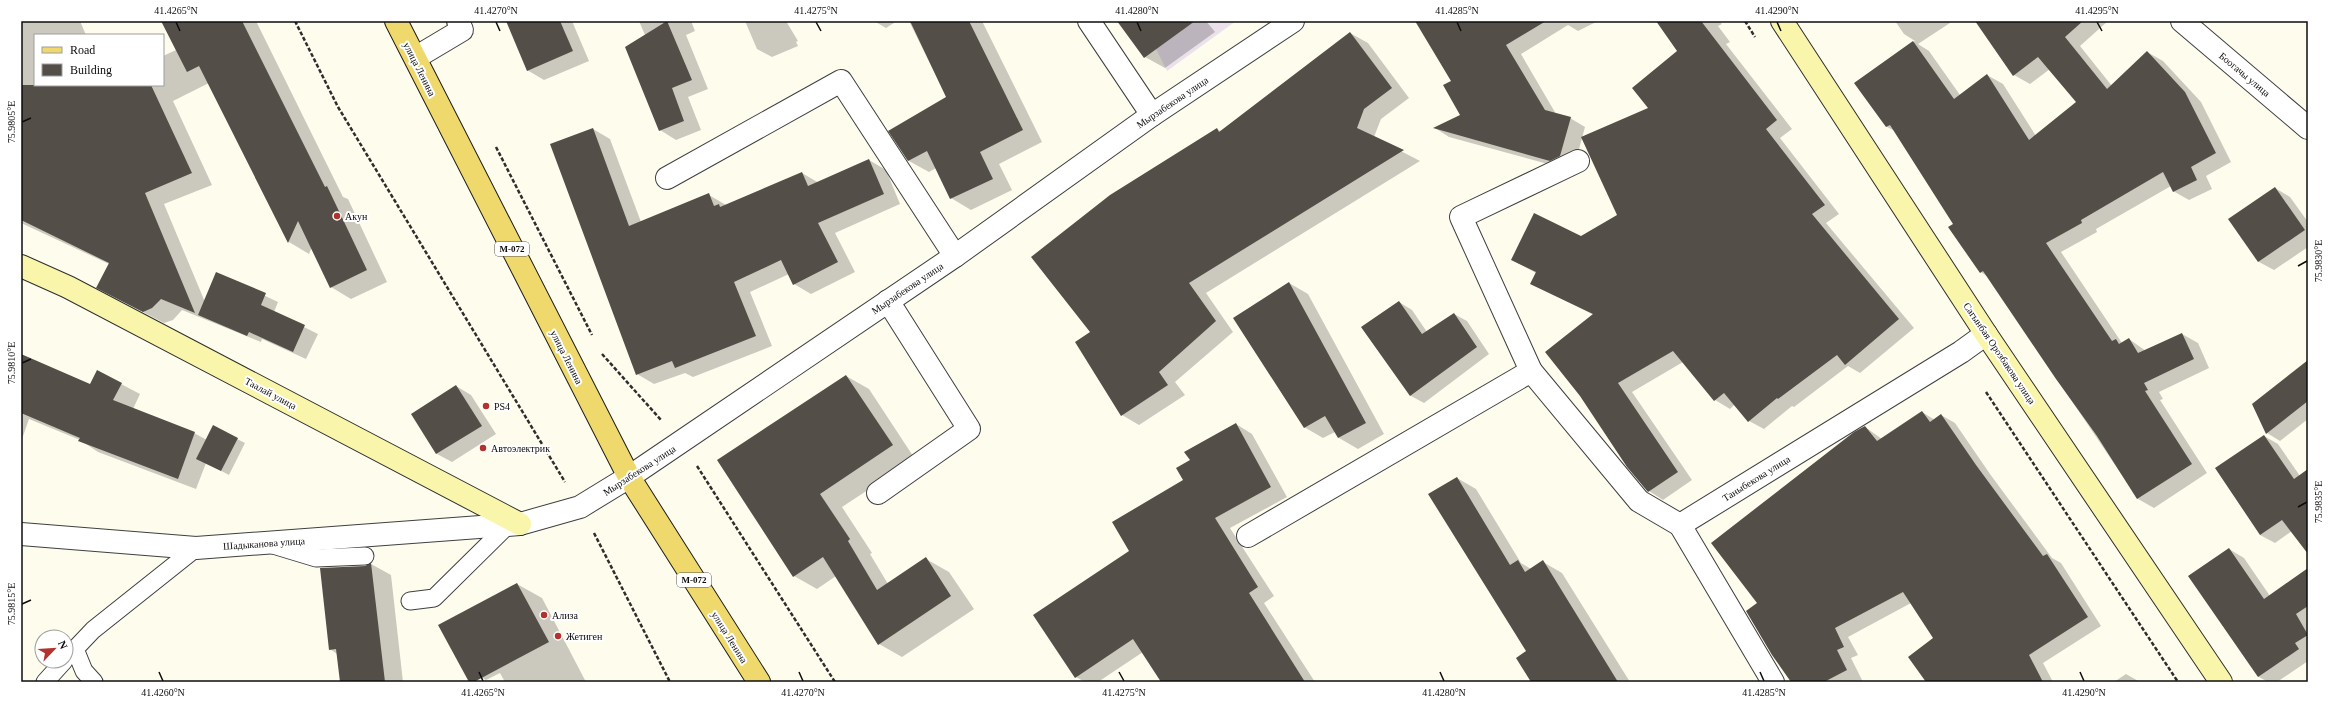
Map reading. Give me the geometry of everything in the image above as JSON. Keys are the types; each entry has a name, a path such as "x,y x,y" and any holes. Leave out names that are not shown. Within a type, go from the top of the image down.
{"main road":[{"name":"улица Ленина","path":"396,21 629,477 759,682"}],"street":[{"path":"420,55 462,30 458,21"},
{"path":"1089,21 1152,115"},
{"name":"Мырзабекова улица","path":"514,524 580,507 629,477 955,256 1152,115 1292,21"},
{"name":"Сагынбая Орозбакова улица","path":"1782,21 1986,334 2221,682"},
{"name":"Боогачы улица","path":"2182,21 2308,128"},
{"path":"667,178 841,81 955,256"},
{"path":"1578,161 1461,217 1531,371 1639,501 1680,525 1773,682"},
{"name":"Таалай улица","path":"21,266 68,287 514,524"},
{"path":"878,493 969,429 888,301"},
{"name":"Таныбекова улица","path":"1680,525 1961,352 1986,334"},
{"path":"1248,536 1531,371"},
{"name":"Шадыканова улица","path":"21,534 196,548 514,524"}],"lane":[{"path":"410,601 434,598 514,524"},
{"path":"265,543 316,558 365,556"},
{"path":"74,650 93,630 196,548"},
{"path":"74,662 94,682"},
{"path":"45,682 56,669"}],"path":[{"path":"295,21 338,107 580,507 670,682"},
{"path":"493,141 595,342"},
{"path":"599,348 602,355 682,442 835,682"}],"shaded area":[{"path":"1142,21 1236,21 1167,71"}],"building":[{"path":"161,21 242,21 325,187 327,186 367,270 330,288 298,221 288,243 199,66 187,72"},
{"path":"506,21 560,21 573,51 527,71"},
{"path":"667,21 692,80 672,88 684,121 659,131 625,47"},
{"path":"910,21 969,21 1023,130 980,152 993,179 950,199 927,151 908,161 888,131 946,97"},
{"path":"1117,21 1195,21 1144,58"},
{"path":"1415,21 1546,21 1506,45 1545,110 1571,117 1560,156 1550,161 1433,128 1460,115 1443,85 1451,81"},
{"path":"1656,21 1701,21 1777,120 1766,129 1825,205 1812,214 1899,319 1845,365 1837,355 1778,399 1777,398 1748,422 1724,393 1714,401 1673,351 1618,383 1678,472 1648,492 1627,467 1580,396 1545,352 1593,314 1530,284 1536,272 1511,260 1534,213 1581,236 1617,215 1581,137 1648,108 1632,88 1677,51"},
{"path":"1975,21 2083,21 2065,37 2107,89 2147,51 2185,92 2216,153 2191,167 2197,180 2173,192 2163,172 2081,220 2082,223 2046,243 2112,341 2116,339 2119,344 2129,338 2138,353 2182,333 2194,359 2144,383 2148,390 2145,391 2192,464 2137,499 2097,436 2056,379 1983,271 1980,273 1948,227 1953,224 1890,125 1886,127 1854,83 1913,41 1954,99 1987,74 2029,140 2076,102 2038,57 2013,76"},
{"path":"1350,32 1392,88 1364,109 1357,128 1404,150 1189,283 1216,321 1159,372 1168,385 1121,416 1075,342 1090,332 1031,257 1110,195 1217,128 1219,132"},
{"path":"21,85 151,86 192,173 145,193 195,313 161,299 152,308 143,312 96,288 109,263 21,220"},
{"path":"593,128 629,226 709,193 714,206 719,204 720,207 802,172 808,186 869,159 884,194 818,223 838,262 793,285 781,260 734,282 756,336 675,368 672,361 636,375 550,144"},
{"path":"2275,187 2305,230 2258,262 2228,219"},
{"path":"216,272 266,293 261,305 305,325 293,352 249,332 247,336 198,315"},
{"path":"1289,282 1366,423 1338,438 1325,416 1304,428 1233,318"},
{"path":"1399,301 1422,334 1454,313 1477,347 1410,396 1361,327"},
{"path":"21,354 90,384 97,370 122,383 113,400 195,432 178,479 78,441 80,438 21,413"},
{"path":"2308,360 2308,401 2266,434 2252,404"},
{"path":"846,375 893,445 820,494 850,539 848,541 877,590 926,557 951,596 878,645 823,557 793,577 717,460"},
{"path":"456,385 482,426 436,454 411,414"},
{"path":"1922,411 1930,422 1941,414 1976,465 2043,556 2047,554 2088,617 2029,655 2043,682 1926,682 1908,657 1933,638 1903,592 1835,628 1844,647 1837,650 1847,670 1824,682 1791,682 1772,655 1746,611 1757,603 1711,543 1854,432 1865,426 1877,441"},
{"path":"1236,423 1271,487 1215,518 1258,587 1249,593 1305,682 1161,682 1133,639 1075,678 1033,615 1129,551 1112,522 1183,480 1176,468 1190,460 1184,452"},
{"path":"213,425 238,438 221,471 196,459"},
{"path":"2264,435 2294,479 2308,469 2308,554 2282,520 2260,535 2215,468"},
{"path":"1457,477 1510,565 1518,560 1525,572 1543,560 1618,682 1531,682 1516,658 1526,651 1428,494"},
{"path":"2229,548 2264,599 2308,568 2308,606 2296,614 2308,635 2295,643 2299,649 2258,677 2188,576"},
{"path":"371,563 385,682 340,682 336,649 329,650 320,568 365,566"},
{"path":"517,583 549,642 474,682 469,682 438,625"}],"place":[{"name":"Акун","path":"337,216"},
{"name":"PS4","path":"486,406"},
{"name":"Автоэлектрик","path":"483,448"},
{"name":"Ализа","path":"544,615"},
{"name":"Жетиген","path":"558,636"}]}
